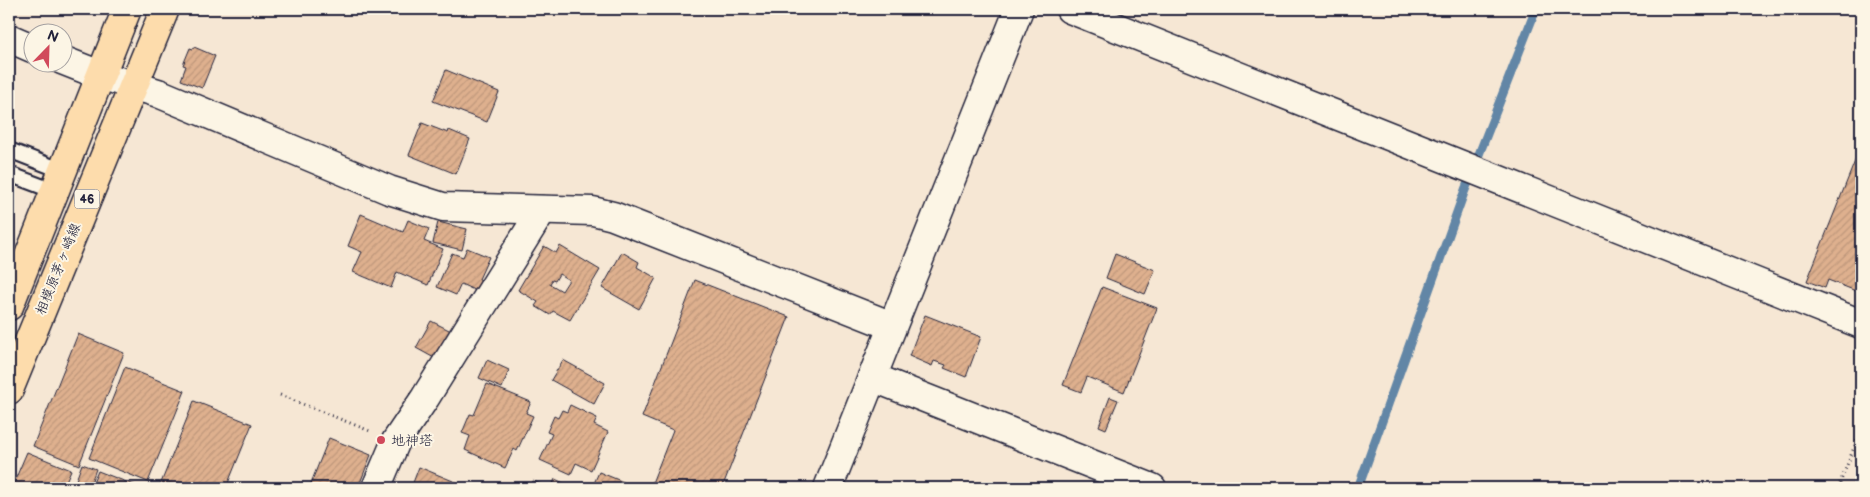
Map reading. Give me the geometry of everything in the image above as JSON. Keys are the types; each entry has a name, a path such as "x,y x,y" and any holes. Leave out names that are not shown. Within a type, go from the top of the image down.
{"main road":[{"name":"46","path":"9,306 128,9"},
{"name":"相模原茅ヶ崎線","path":"9,390 165,9"}],"street":[{"path":"828,488 1019,9"},
{"path":"1070,9 1861,324"},
{"path":"9,38 22,44"},
{"path":"72,64 100,75 158,93 388,190 443,207 592,211 613,216 892,326"},
{"path":"376,488 396,441 425,398 542,210"},
{"path":"872,377 1152,488"}],"lane":[{"path":"9,150 58,181"},
{"path":"9,174 58,181"}],"path":[{"path":"280,395 396,441"},
{"path":"1838,488 1861,430"}],"building":[{"path":"194,47 215,56 202,88 181,80 186,66 183,65 190,48 193,49"},
{"path":"446,70 499,92 487,122 433,101"},
{"path":"422,123 448,133 449,130 470,139 456,174 409,155"},
{"path":"1861,146 1861,293 1828,280 1825,288 1807,281"},
{"path":"361,214 403,232 408,220 429,229 424,241 443,249 428,285 397,272 391,288 353,272 362,252 348,246"},
{"path":"438,222 467,229 462,250 433,243"},
{"path":"544,246 556,253 560,246 600,270 570,320 553,311 550,315 535,306 538,302 518,290","holes":["559,274 569,280 562,291 550,284 552,280 555,281"]},
{"path":"467,248 489,257 479,279 485,281 481,290 475,288 474,290 461,284 456,295 437,287 452,253 463,257"},
{"path":"622,252 639,262 637,267 656,278 639,309 602,288"},
{"path":"1115,254 1155,270 1145,294 1106,278"},
{"path":"695,280 789,317 722,488 650,488 673,430 642,417"},
{"path":"1102,287 1157,308 1124,392 1087,377 1081,392 1063,385"},
{"path":"925,315 981,337 966,377 944,368 946,365 934,361 932,366 909,356"},
{"path":"431,321 451,331 436,359 416,348"},
{"path":"78,334 124,353 79,465 33,446"},
{"path":"487,360 509,370 502,388 479,378"},
{"path":"563,360 605,383 594,404 551,380"},
{"path":"125,367 185,391 148,482 89,458"},
{"path":"487,384 531,402 526,413 533,416 517,451 514,449 505,468 465,450 470,436 462,433 470,414 474,415"},
{"path":"1110,397 1118,400 1106,429 1099,426"},
{"path":"194,401 252,424 226,488 159,488"},
{"path":"570,405 597,418 594,425 608,432 591,470 576,463 571,474 540,460 552,434 547,432 554,416 558,418 562,410 567,412"},
{"path":"329,438 371,455 358,488 309,488"},
{"path":"27,452 71,470 63,488 12,487"},
{"path":"82,464 96,469 89,488 73,488"},
{"path":"419,467 453,481 471,488 411,488"},
{"path":"98,471 142,488 91,488"},
{"path":"599,472 638,488 592,488"},
{"path":"555,479 570,486 569,488 551,488"},
{"path":"533,481 551,488 530,488"}],"waterway":[{"path":"1358,488 1465,190 1536,9"}],"place":[{"name":"地神塔","path":"381,440"}]}
